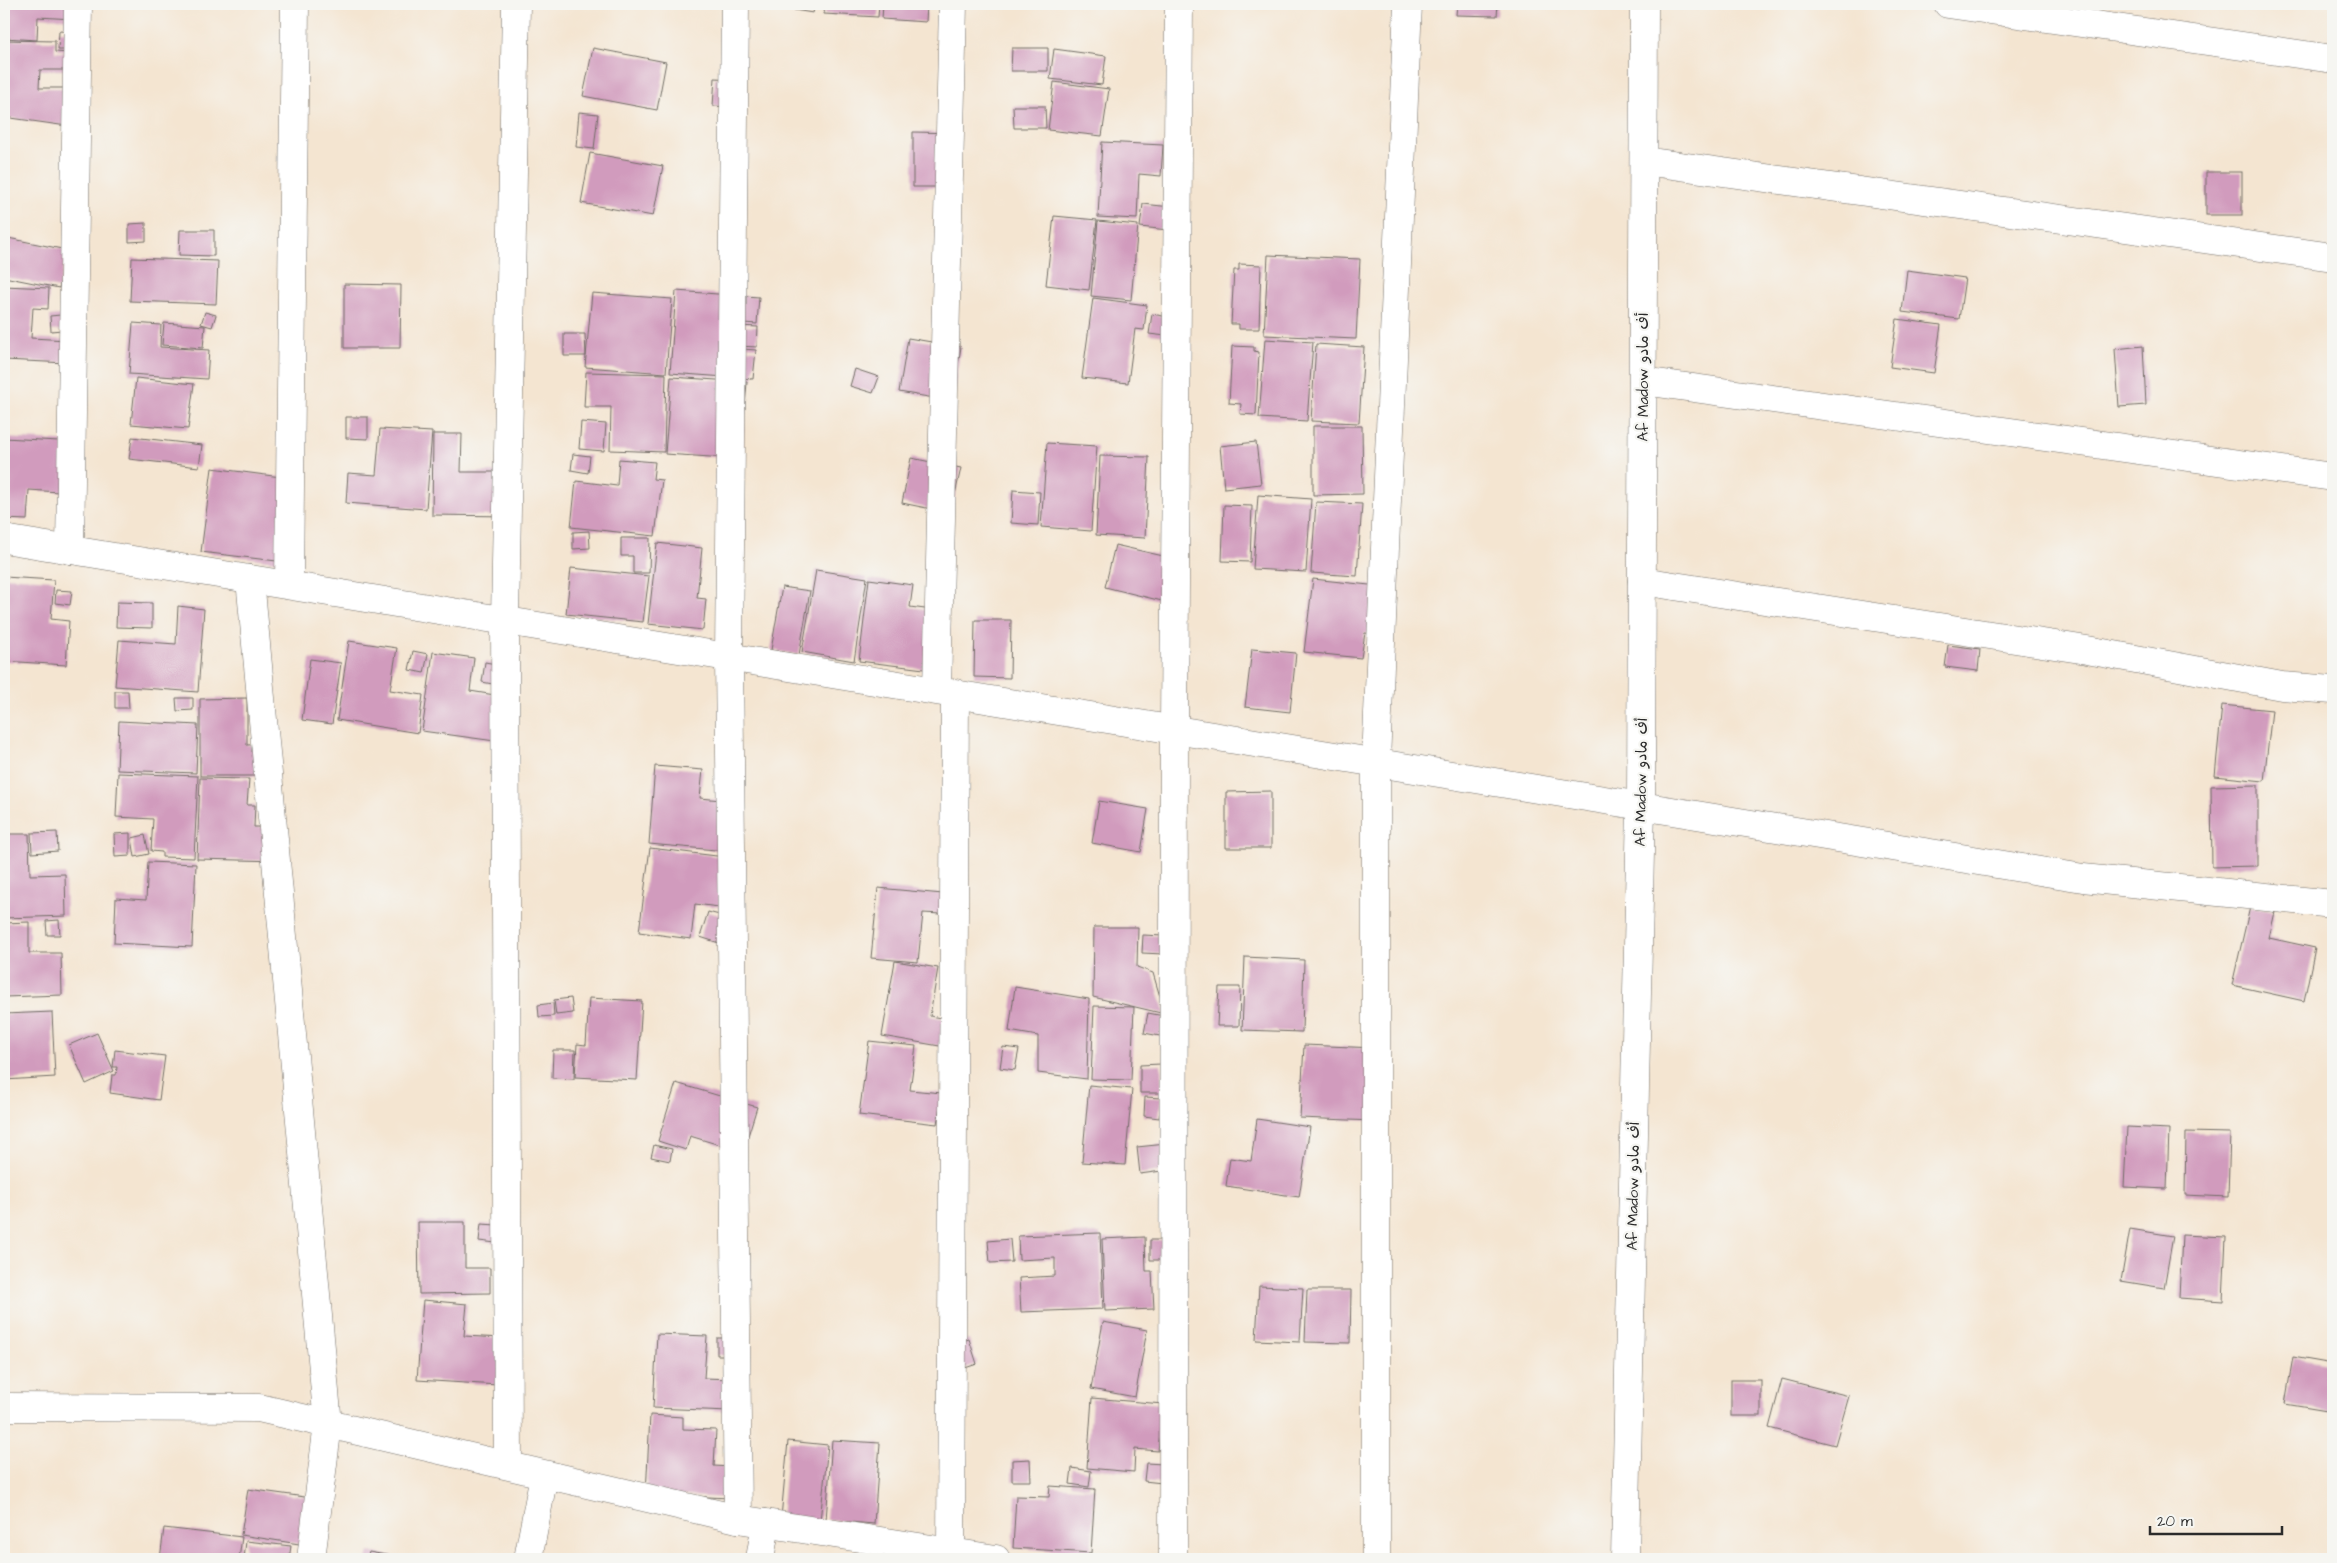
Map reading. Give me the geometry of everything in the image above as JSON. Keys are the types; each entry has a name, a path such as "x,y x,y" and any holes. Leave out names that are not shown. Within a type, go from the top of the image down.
{"street":[{"path":"70,550 78,4"},
{"path":"289,585 295,4"},
{"path":"508,1465 506,620 516,4"},
{"path":"735,4 729,657 738,1520"},
{"path":"951,1552 946,692 953,4"},
{"path":"1173,1559 1174,729 1179,4"},
{"path":"1376,1559 1376,762 1408,4"},
{"name":"Af Madow أف مادو","path":"1624,1559 1641,805 1644,4"},
{"path":"1948,4 2333,59"},
{"path":"1644,161 2333,257"},
{"path":"1643,381 2333,477"},
{"path":"4,539 2083,878 2333,904"},
{"path":"250,579 328,1424 311,1559"},
{"path":"1642,581 2077,649 2282,686 2333,690"},
{"path":"4,1407 259,1408 738,1520 995,1559"},
{"path":"528,1559 544,1474"},
{"path":"760,1559 766,1523"}],"building":[{"path":"4,4 74,4 73,19 38,17 37,40 4,38"},
{"path":"795,4 815,4 813,13 794,10"},
{"path":"825,4 879,4 878,17 824,14"},
{"path":"883,4 927,4 926,22 882,19"},
{"path":"1457,4 1498,4 1497,16 1456,15"},
{"path":"59,31 73,32 73,50 58,50"},
{"path":"4,40 55,41 55,52 70,53 70,70 40,70 39,88 69,88 67,126 4,117"},
{"path":"593,48 666,62 657,110 583,96"},
{"path":"1012,48 1048,48 1048,71 1011,71"},
{"path":"1054,49 1106,56 1102,85 1050,79"},
{"path":"715,78 732,79 730,107 713,106"},
{"path":"1054,82 1109,89 1102,136 1048,130"},
{"path":"1013,106 1045,106 1046,128 1014,128"},
{"path":"579,112 598,114 594,149 576,147"},
{"path":"913,132 957,133 956,187 913,187"},
{"path":"1102,142 1163,145 1161,176 1139,174 1137,219 1098,217"},
{"path":"590,153 663,166 653,216 581,203"},
{"path":"2206,172 2242,172 2242,215 2206,215"},
{"path":"1143,204 1171,207 1168,230 1140,227"},
{"path":"1054,216 1097,220 1089,290 1046,285"},
{"path":"1098,221 1138,225 1131,300 1091,296"},
{"path":"146,223 146,241 129,242 129,224"},
{"path":"180,230 214,230 214,256 179,255"},
{"path":"8,238 67,250 59,288 4,277 4,259"},
{"path":"1268,255 1360,259 1356,339 1264,335"},
{"path":"132,258 218,261 216,304 130,301"},
{"path":"1239,264 1261,265 1259,329 1239,329 1239,324 1231,324 1234,270 1239,270"},
{"path":"1907,270 1965,278 1959,319 1902,312"},
{"path":"344,284 401,285 400,348 344,348"},
{"path":"4,286 49,288 48,309 33,308 31,338 68,340 67,363 4,360"},
{"path":"676,291 759,297 757,324 730,322 729,348 756,350 753,379 670,373"},
{"path":"592,293 672,299 666,373 585,367"},
{"path":"1093,298 1147,305 1144,330 1135,329 1128,383 1082,378"},
{"path":"205,312 216,315 212,327 201,324"},
{"path":"71,314 72,329 51,331 50,316"},
{"path":"1152,314 1168,317 1166,336 1149,334"},
{"path":"1897,319 1941,325 1934,373 1890,367"},
{"path":"133,323 161,325 160,347 209,350 207,379 129,374"},
{"path":"164,323 205,326 203,348 162,345"},
{"path":"739,326 758,327 757,347 738,346"},
{"path":"564,334 585,334 586,356 564,356"},
{"path":"908,338 961,347 952,401 899,392"},
{"path":"1265,339 1313,342 1307,421 1259,418"},
{"path":"1316,344 1364,347 1359,423 1311,421"},
{"path":"1232,346 1254,347 1254,351 1259,352 1256,415 1240,414 1241,404 1229,403"},
{"path":"2143,346 2146,405 2119,407 2115,349"},
{"path":"855,369 879,377 873,393 850,386"},
{"path":"586,372 666,374 664,452 610,450 611,407 584,407"},
{"path":"671,377 747,382 741,459 665,454"},
{"path":"136,378 194,384 188,429 131,424"},
{"path":"346,417 368,417 368,439 346,438"},
{"path":"581,422 606,424 604,451 579,449"},
{"path":"1313,426 1362,426 1363,494 1313,495"},
{"path":"380,429 432,432 426,509 346,503 348,473 376,475"},
{"path":"433,434 462,434 461,472 510,472 510,516 432,515"},
{"path":"132,437 202,445 199,467 129,459"},
{"path":"4,438 77,442 74,493 29,490 27,520 4,519"},
{"path":"1256,442 1261,484 1224,488 1220,446"},
{"path":"1047,443 1097,446 1091,531 1041,527"},
{"path":"573,454 590,456 588,473 571,470"},
{"path":"1100,456 1149,457 1145,538 1096,535"},
{"path":"911,458 961,468 951,513 902,503"},
{"path":"619,459 655,462 653,479 662,480 655,536 571,527 576,481 617,486"},
{"path":"212,468 296,479 285,562 201,552"},
{"path":"1013,490 1040,492 1038,525 1011,523"},
{"path":"1258,495 1311,499 1306,572 1253,569"},
{"path":"1316,502 1362,504 1357,576 1311,573"},
{"path":"1224,505 1252,506 1250,562 1222,561"},
{"path":"589,531 590,548 573,549 573,532"},
{"path":"621,538 650,538 649,573 633,573 633,556 621,556"},
{"path":"657,543 702,548 697,598 706,599 703,630 648,624"},
{"path":"1115,545 1172,558 1162,601 1105,587"},
{"path":"571,568 649,576 643,622 566,614"},
{"path":"816,570 867,578 854,661 802,652"},
{"path":"4,577 54,580 51,619 69,621 66,665 4,661"},
{"path":"869,579 913,585 910,607 932,610 924,669 859,661"},
{"path":"1313,579 1388,587 1382,635 1365,633 1361,658 1304,652"},
{"path":"782,587 810,591 799,655 771,650"},
{"path":"56,590 72,591 70,605 55,603"},
{"path":"117,602 152,603 152,628 116,627"},
{"path":"178,606 204,609 198,692 115,686 119,640 176,644"},
{"path":"975,620 1011,620 1010,678 974,677"},
{"path":"349,641 397,648 390,690 423,695 418,733 337,720"},
{"path":"1948,645 1980,649 1978,671 1945,667"},
{"path":"1252,649 1296,653 1290,712 1245,707"},
{"path":"413,651 428,654 424,673 409,670"},
{"path":"433,652 474,658 470,691 501,696 495,741 422,731"},
{"path":"310,659 341,663 332,724 302,720"},
{"path":"485,662 507,666 503,686 482,682"},
{"path":"115,691 128,691 129,708 115,708"},
{"path":"176,698 193,698 193,710 177,711"},
{"path":"247,698 247,745 265,744 265,776 200,776 200,699"},
{"path":"2222,705 2272,710 2264,781 2215,776"},
{"path":"119,721 198,725 196,773 117,770"},
{"path":"655,766 703,770 700,798 732,801 727,851 649,844"},
{"path":"118,773 198,776 194,858 162,857 162,852 151,851 153,819 116,817"},
{"path":"200,778 249,779 247,805 255,805 254,827 281,827 280,861 197,859"},
{"path":"2258,785 2258,866 2212,867 2211,786"},
{"path":"1271,791 1271,848 1226,848 1226,792"},
{"path":"1099,801 1148,809 1141,852 1092,843"},
{"path":"57,832 58,851 32,853 31,833"},
{"path":"130,833 130,856 115,857 114,834"},
{"path":"4,834 29,834 30,875 65,874 66,916 4,918"},
{"path":"145,835 149,854 135,857 132,838"},
{"path":"650,848 725,857 719,907 695,904 691,939 639,932"},
{"path":"148,862 196,864 192,947 114,943 116,898 146,900"},
{"path":"878,888 943,894 941,914 923,913 918,962 871,958"},
{"path":"2250,907 2275,912 2269,938 2315,948 2304,1001 2232,985"},
{"path":"708,912 727,917 719,943 700,937"},
{"path":"59,920 60,935 47,935 46,921"},
{"path":"29,922 29,953 61,953 62,995 4,997 4,923"},
{"path":"1094,927 1138,927 1137,967 1153,973 1165,1014 1093,997"},
{"path":"1143,935 1163,936 1163,954 1142,953"},
{"path":"1245,957 1304,960 1302,1032 1242,1030"},
{"path":"895,961 938,968 930,1016 962,1022 957,1049 882,1036"},
{"path":"1015,987 1089,999 1087,1079 1038,1073 1038,1036 1009,1031"},
{"path":"1219,987 1240,987 1239,1026 1217,1026"},
{"path":"571,998 573,1013 556,1015 554,1000"},
{"path":"589,998 642,1001 637,1080 575,1077 577,1044 586,1045"},
{"path":"553,1003 554,1016 539,1017 538,1005"},
{"path":"1094,1006 1134,1007 1131,1080 1091,1079"},
{"path":"52,1012 55,1077 4,1080 4,1014"},
{"path":"1148,1013 1164,1016 1160,1036 1144,1033"},
{"path":"97,1033 114,1071 86,1084 69,1045"},
{"path":"869,1041 916,1046 910,1090 942,1093 937,1124 859,1115"},
{"path":"1304,1045 1376,1048 1373,1121 1300,1118"},
{"path":"1003,1047 1019,1049 1015,1070 1000,1068"},
{"path":"115,1050 165,1056 159,1100 110,1093 112,1075 116,1075 117,1067 113,1067"},
{"path":"553,1050 575,1050 574,1079 552,1078"},
{"path":"1161,1064 1162,1093 1140,1093 1140,1065"},
{"path":"676,1083 757,1107 743,1152 690,1136 686,1150 658,1141"},
{"path":"1089,1085 1132,1089 1125,1165 1082,1162"},
{"path":"1145,1097 1161,1098 1159,1118 1144,1116"},
{"path":"1257,1119 1310,1127 1299,1197 1226,1186 1230,1158 1251,1161"},
{"path":"2127,1127 2169,1129 2167,1189 2124,1187"},
{"path":"2186,1132 2230,1133 2228,1197 2185,1195"},
{"path":"1166,1144 1169,1170 1140,1174 1137,1147"},
{"path":"654,1145 672,1149 670,1161 651,1157"},
{"path":"418,1222 465,1222 465,1268 490,1268 490,1293 419,1294"},
{"path":"481,1224 497,1225 496,1243 479,1241"},
{"path":"2130,1229 2173,1236 2164,1288 2121,1281"},
{"path":"1100,1233 1103,1309 1021,1312 1019,1278 1055,1276 1055,1258 1019,1260 1018,1236"},
{"path":"2182,1235 2226,1237 2223,1301 2179,1298"},
{"path":"1145,1237 1146,1271 1152,1271 1154,1309 1105,1311 1102,1239"},
{"path":"1010,1239 1012,1262 990,1263 988,1241"},
{"path":"1150,1240 1172,1240 1173,1260 1150,1260"},
{"path":"1259,1286 1303,1288 1300,1342 1256,1340"},
{"path":"1307,1290 1351,1290 1350,1343 1305,1342"},
{"path":"423,1300 467,1304 464,1336 502,1338 498,1385 417,1380"},
{"path":"1103,1322 1147,1330 1135,1397 1091,1389"},
{"path":"657,1334 707,1336 704,1378 731,1379 730,1411 653,1408"},
{"path":"717,1338 733,1338 732,1355 717,1355"},
{"path":"969,1339 977,1364 947,1374 939,1348"},
{"path":"2293,1357 2333,1364 2333,1412 2285,1404"},
{"path":"1782,1379 1849,1396 1835,1445 1769,1428"},
{"path":"1731,1380 1761,1380 1761,1416 1731,1416"},
{"path":"1092,1398 1163,1404 1158,1451 1135,1449 1134,1472 1087,1468"},
{"path":"650,1415 683,1417 683,1429 716,1430 714,1466 730,1467 729,1498 646,1494"},
{"path":"832,1440 880,1443 874,1524 826,1520"},
{"path":"788,1441 828,1445 820,1521 781,1518"},
{"path":"1030,1459 1031,1481 1012,1481 1012,1460"},
{"path":"1146,1463 1163,1464 1162,1483 1144,1481"},
{"path":"1072,1468 1091,1471 1089,1487 1070,1484"},
{"path":"1050,1486 1095,1489 1091,1553 1013,1548 1016,1496 1049,1497"},
{"path":"248,1489 319,1499 312,1546 241,1535"},
{"path":"164,1528 242,1537 239,1559 160,1559"},
{"path":"246,1541 291,1546 289,1559 244,1559"},
{"path":"369,1552 404,1558 404,1559 367,1559"}]}
